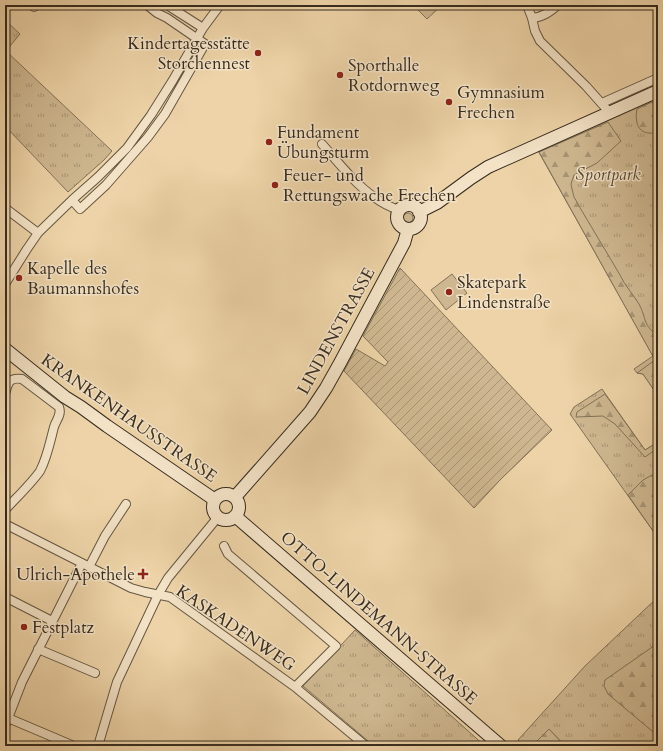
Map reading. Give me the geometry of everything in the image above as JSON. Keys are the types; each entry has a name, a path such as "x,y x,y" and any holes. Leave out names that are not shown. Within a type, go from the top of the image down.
{"street":[{"path":"32,5 34,7 36,5"},
{"path":"72,200 80,209 129,159 165,114 205,44 167,18 157,14 147,5"},
{"path":"167,5 203,28"},
{"path":"5,284 38,233 127,148 173,80 203,28 220,5"},
{"path":"527,5 535,32 540,41 586,86 610,113"},
{"path":"532,18 547,13 558,5"},
{"path":"602,103 658,78"},
{"path":"408,229 401,226 397,216 399,210 404,206 410,205 416,207 420,212 437,203 470,178 488,167 658,91"},
{"path":"322,144 364,189 384,204 399,210"},
{"path":"5,208 38,233"},
{"name":"LINDENSTRASSE","path":"235,497 310,412 326,388 404,243 408,229 414,228 418,224 420,212"},
{"name":"KRANKENHAUSSTRASSE","path":"5,349 65,398 81,407 215,500"},
{"path":"5,394 9,382 12,379 22,379 59,407 60,410 59,418 55,424 44,461 39,472 5,510"},
{"path":"222,494 235,497 239,504 239,508 235,516 225,520 218,517 214,512 213,506 215,500 222,494"},
{"path":"74,746 7,722 22,682 52,621 126,504"},
{"name":"OTTO-LINDEMANN-STRASSE","path":"235,516 501,746"},
{"path":"98,746 117,682 158,595 168,578 218,517"},
{"name":"KASKADENWEG","path":"5,524 131,588 170,598 295,687 366,746"},
{"name":"KASKADENWEG","path":"224,546 228,554 336,646 295,687"},
{"path":"5,597 52,621"},
{"path":"38,650 95,673"}],"green space":[{"path":"413,5 442,5 427,19"},
{"path":"5,20 20,34 6,51 112,151 68,192 5,126"},
{"name":"Sportpark","path":"658,95 658,396 643,374 637,373 634,369 653,356 537,149"},
{"path":"652,102 658,109 658,132 647,133 638,125 636,115 637,109"},
{"path":"608,122 621,141 597,163 574,175 571,184 574,197 624,283 639,304 647,325 658,336 658,396 643,374 637,373 655,360 539,152"},
{"path":"406,213 410,213 412,214 412,222 406,223 403,220 403,216"},
{"path":"400,268 552,430 501,479 474,508 344,371 356,349 385,366 388,362 363,336"},
{"name":"Skatepark Lindenstraße","path":"452,274 467,293 446,310 431,290"},
{"path":"602,389 645,450 658,442 658,538 570,414 574,407"},
{"path":"605,394 645,450 658,442 658,448 645,457 615,424 603,416 576,417 577,412"},
{"path":"652,475 658,476 658,538 628,495 643,480"},
{"path":"658,597 658,746 565,746 549,729 532,746 526,746 518,740 585,666"},
{"path":"355,630 485,746 374,746 303,686"},
{"path":"658,643 658,736 608,694 604,686 605,680"},
{"path":"549,729 565,746 532,746"}],"place":[{"name":"Kindertagesstätte Storchennest","path":"258,53"},
{"name":"Sporthalle Rotdornweg","path":"340,75"},
{"name":"Gymnasium Frechen","path":"449,102"},
{"name":"Fundament Übungsturm","path":"269,142"},
{"name":"Feuer- und Rettungswache Frechen","path":"275,185"},
{"name":"Kapelle des Baumannshofes","path":"19,278"},
{"name":"Skatepark Lindenstraße","path":"449,292"},
{"name":"Ulrich-Apothele","path":"143,574"},
{"name":"Festplatz","path":"24,627"}]}
